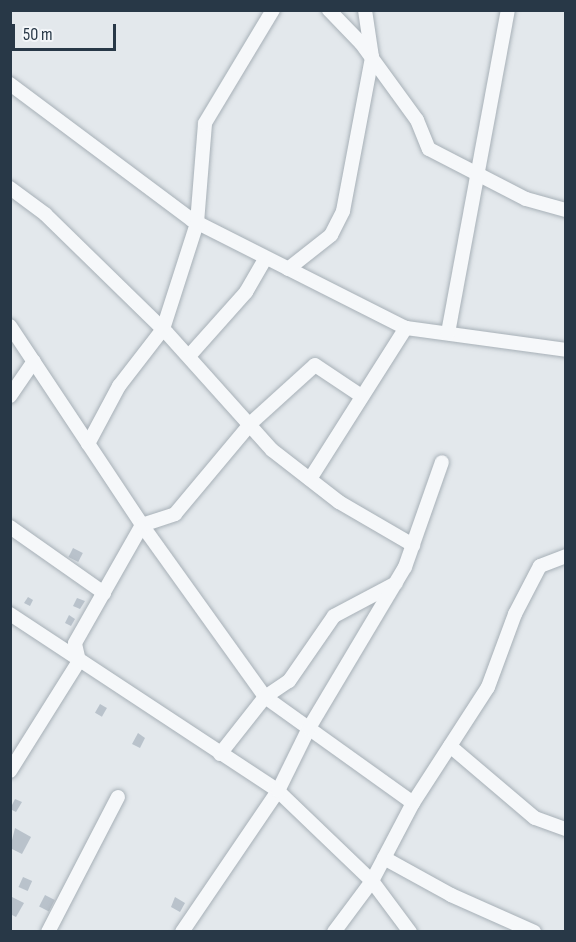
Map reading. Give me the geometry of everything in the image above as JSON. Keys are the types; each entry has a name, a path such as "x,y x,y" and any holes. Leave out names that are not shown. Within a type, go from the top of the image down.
{"street":[{"path":"88,444 119,386 163,329 197,223 205,123 273,10"},
{"path":"329,10 372,57 417,120 429,149 477,176 526,199 566,210"},
{"path":"288,269 331,235 343,211 372,57 365,10"},
{"path":"448,333 508,10"},
{"path":"10,84 197,223 406,328 566,350"},
{"path":"10,188 45,214 163,329 251,423 272,450 339,502 413,545"},
{"path":"189,356 246,292 266,258"},
{"path":"10,326 142,525 265,697 413,803"},
{"path":"310,479 360,395 406,328"},
{"path":"10,396 34,360"},
{"path":"10,771 79,661 75,644 142,525 175,514 251,423 315,365 360,395"},
{"path":"182,932 278,791 309,728 396,583 413,545 442,462"},
{"path":"10,527 104,593"},
{"path":"334,932 372,881 413,803 488,687 515,614 540,566 566,556"},
{"path":"220,754 265,697 289,681 334,616 396,583"},
{"path":"10,614 278,791 372,881 410,932"},
{"path":"450,746 535,818 566,829"},
{"path":"48,932 118,797"},
{"path":"384,858 451,895 534,932"}],"building":[{"path":"73,548 83,553 78,562 68,557"},
{"path":"28,597 33,600 30,606 24,603"},
{"path":"77,598 85,601 80,609 73,606"},
{"path":"69,615 75,619 71,626 65,623"},
{"path":"100,704 107,708 102,717 95,713"},
{"path":"138,733 145,738 140,748 132,744"},
{"path":"15,799 22,802 16,812 10,809"},
{"path":"15,828 31,837 22,854 10,848"},
{"path":"23,877 32,881 28,891 19,887"},
{"path":"45,895 55,900 49,912 39,907"},
{"path":"12,897 24,903 16,917 10,914"},
{"path":"175,897 185,903 180,912 171,907"}]}
